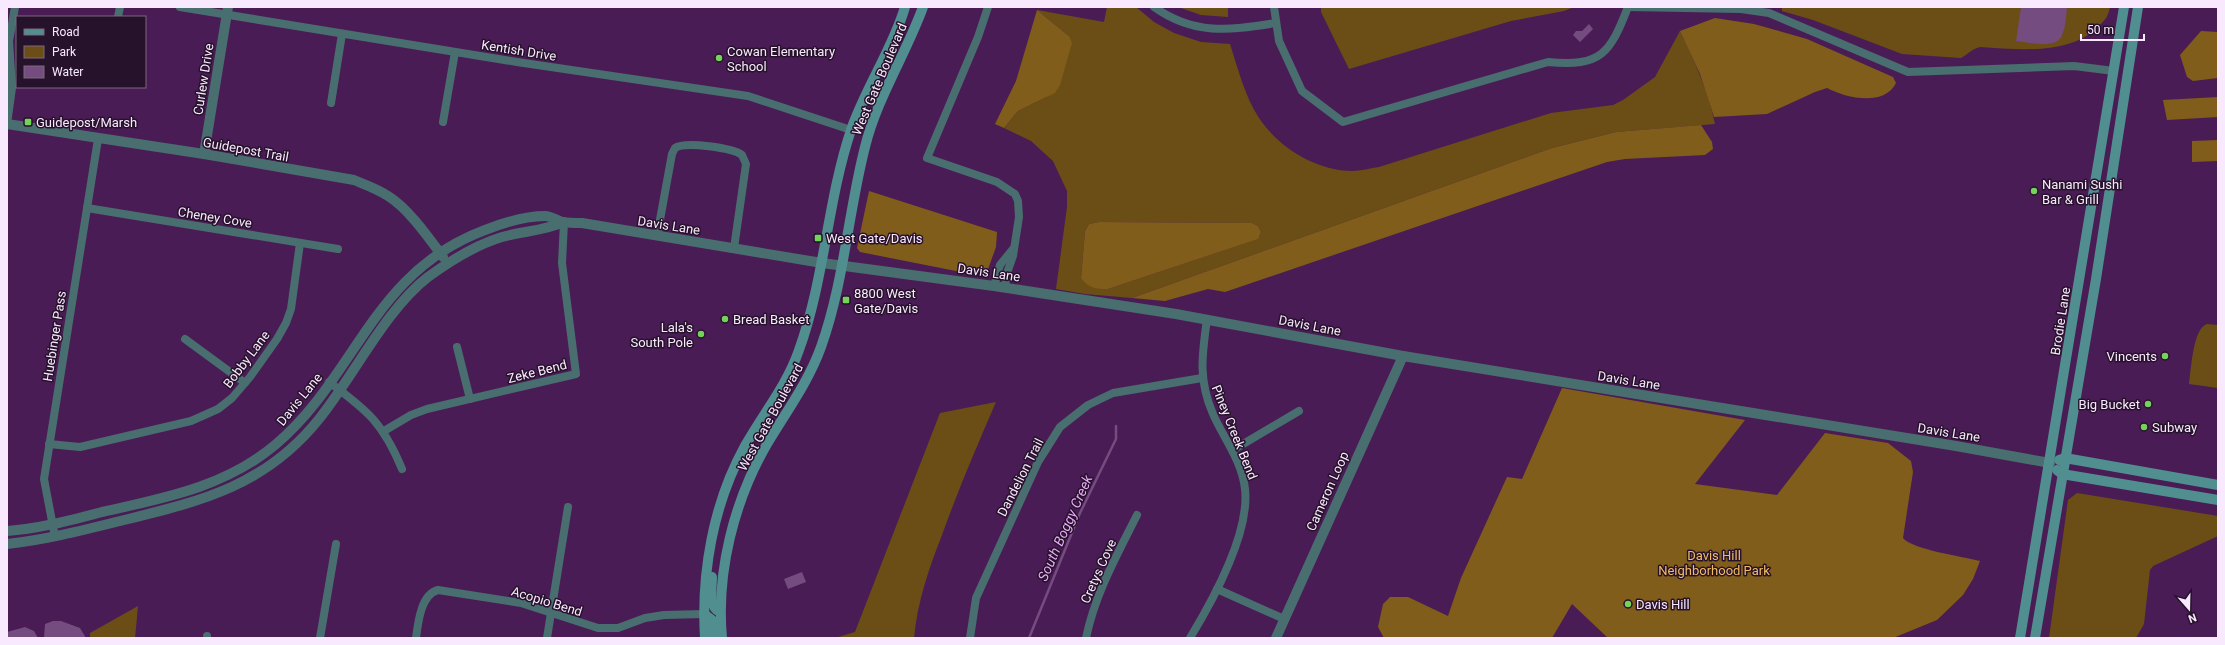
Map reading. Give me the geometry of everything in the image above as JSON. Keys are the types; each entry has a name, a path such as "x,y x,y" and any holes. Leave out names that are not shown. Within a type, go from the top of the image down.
{"main road":[{"name":"West Gate Boulevard","path":"705,638 705,580 710,549 727,486 745,446 788,377 799,351 813,309 839,172 851,130 905,7"},
{"name":"West Gate Boulevard","path":"722,638 720,612 729,541 738,512 754,470 804,387 818,354 832,311 865,145 876,115 923,7"},
{"name":"Brodie Lane","path":"2020,638 2124,7"},
{"name":"Brodie Lane","path":"2035,638 2138,7"},
{"path":"881,60 892,59 904,52"},
{"path":"2097,168 2112,171"},
{"name":"Davis Lane","path":"2050,463 2065,458 2218,485"},
{"path":"2050,463 2062,474 2218,500"},
{"path":"2170,492 2199,491 2218,494"},
{"path":"710,549 713,566 713,602 716,610 720,612"},
{"path":"704,614 712,620 714,638"}],"street":[{"path":"7,124 12,88 9,41 15,7"},
{"name":"Kentish Drive","path":"180,7 227,11 342,34 748,96 851,130"},
{"path":"988,7 978,37 927,158 980,175 1011,191 1018,201 1019,208 1013,256 1008,269 1006,288"},
{"path":"1154,7 1173,19 1206,29 1219,30 1276,23"},
{"path":"1274,7 1278,41 1302,91 1343,122 1548,62 1566,63 1598,57 1613,43 1628,7 1741,9 1769,13 1908,72 2074,66 2114,71"},
{"name":"Curlew Drive","path":"204,154 227,11"},
{"path":"331,103 342,34"},
{"path":"443,122 455,52"},
{"name":"Guidepost Trail","path":"7,124 204,154 354,180 373,187 390,196 405,210 447,263"},
{"name":"Huebinger Pass","path":"55,537 44,479 98,139"},
{"path":"658,236 672,154 675,148 687,144 735,151 742,155 746,164 734,248"},
{"name":"Cheney Cove","path":"87,208 338,249"},
{"name":"Davis Lane","path":"7,531 52,524 180,494 229,476 253,461 291,431 329,382 386,302 418,268 439,252 477,233 497,225 546,216 564,222 582,223 822,263 994,286 1207,319 1403,356 1956,446 2050,463"},
{"name":"Davis Lane","path":"7,544 55,537 184,506 234,488 276,461 301,439 340,391 392,315 408,296 426,279 447,263 482,245 501,238 548,229 564,222"},
{"name":"Zeke Bend","path":"384,431 411,415 470,399 576,374 562,263 564,222"},
{"name":"Bobby Lane","path":"49,444 80,447 191,421 218,409 245,383 277,339 286,323 291,309 300,243"},
{"path":"994,286 1000,265 1013,249"},
{"name":"Piney Creek Bend","path":"1190,638 1216,589 1243,527 1244,514 1245,489 1233,450 1213,416 1202,378 1202,357 1207,319"},
{"path":"185,339 245,383"},
{"path":"457,347 470,399"},
{"name":"Cameron Loop","path":"1276,638 1403,356"},
{"name":"Dandelion Trail","path":"970,638 976,598 1038,462 1060,427 1088,405 1113,393 1202,378"},
{"path":"329,382 364,409 384,431 402,469"},
{"path":"1233,450 1299,411"},
{"path":"547,638 568,507"},
{"name":"Cretys Cove","path":"1086,638 1090,618 1100,591 1136,515"},
{"path":"320,638 336,544"},
{"path":"1216,589 1284,619"},
{"name":"Acopio Bend","path":"416,638 419,620 426,599 433,591 438,590 521,603 586,626 608,629 645,618 704,614"}],"green space":[{"path":"1107,7 1136,7 1154,22 1174,33 1201,42 1230,44 1242,82 1254,110 1268,129 1277,139 1300,156 1325,167 1339,170 1355,171 1379,167 1551,113 1613,105 1623,100 1655,77 1680,31 1691,54 1709,100 1715,124 1616,132 1552,148 1132,298 1085,294 1056,289 1067,207 1067,191 1053,161 1031,141 1004,128 1018,111 1047,97 1069,36 1037,10 1104,22","holes":["1099,222 1252,223 1258,226 1261,232 1257,239 1108,289 1081,278 1085,231 1089,224"]},
{"path":"1178,7 1228,7 1228,17 1201,15"},
{"path":"1321,7 1574,7 1564,11 1511,21 1349,69 1321,12"},
{"path":"1782,7 2110,7 2106,18 2098,27 2086,36 2072,43 2042,49 1980,47 1972,50 1961,58 1902,54 1813,20 1782,11"},
{"path":"1037,10 1069,36 1072,43 1060,85 1055,93 1018,111 1004,128 995,124 1016,81"},
{"path":"1715,18 1754,24 1807,39 1893,77 1896,83 1890,91 1874,98 1844,95 1827,88 1767,114 1714,117 1700,74 1680,31"},
{"path":"2201,31 2218,32 2218,78 2193,81 2187,77 2180,55"},
{"path":"2218,97 2218,117 2167,120 2163,100"},
{"path":"1701,125 1712,142 1713,149 1705,155 1625,159 1607,162 1225,292 1208,289 1165,301 1132,298 1552,148 1616,132"},
{"path":"2218,140 2218,161 2192,162 2192,141"},
{"path":"869,191 997,232 996,247 987,272 961,272 860,252 857,248"},
{"path":"1099,222 1252,223 1258,226 1261,232 1258,239 1108,289 1104,289 1089,286 1081,278 1085,231 1089,224"},
{"path":"2207,324 2218,325 2218,388 2189,384 2196,341 2202,327"},
{"name":"Davis Hill Neighborhood Park","path":"1562,388 1745,420 1695,484 1777,495 1825,433 1888,443 1911,461 1913,472 1903,538 1916,546 1980,561 1973,579 1963,595 1937,620 1893,638 1608,638 1572,604 1552,638 1384,638 1378,627 1383,604 1390,597 1408,597 1448,616 1461,578 1507,477 1522,479"},
{"path":"996,402 961,485 933,560 924,586 914,638 835,638 855,632 940,413"},
{"path":"2077,493 2218,516 2218,536 2153,566 2150,570 2144,624 2136,638 2049,638 2068,500"},
{"path":"138,606 135,638 90,638 90,633"}],"water":[{"path":"2021,7 2067,7 2066,21 2059,40 2048,44 2016,41"},
{"path":"1589,24 1593,29 1580,42 1573,35 1576,31 1582,31"},
{"path":"802,572 806,582 788,589 784,579"},
{"path":"53,621 61,621 80,628 86,638 44,638 45,624"},
{"path":"25,627 34,631 38,638 7,638 7,632"}],"waterway":[{"name":"South Boggy Creek","path":"1029,638 1080,513 1116,439 1116,426"}],"place":[{"name":"Cowan Elementary School","path":"719,58"},
{"name":"Guidepost/Marsh","path":"28,122"},
{"name":"Nanami Sushi Bar & Grill","path":"2034,191"},
{"name":"West Gate/Davis","path":"818,238"},
{"name":"8800 West Gate/Davis","path":"846,300"},
{"name":"Bread Basket","path":"725,319"},
{"name":"Lala's South Pole","path":"701,334"},
{"name":"Vincents","path":"2165,356"},
{"name":"Big Bucket","path":"2148,404"},
{"name":"Subway","path":"2144,427"},
{"name":"Davis Hill","path":"1628,604"}]}
